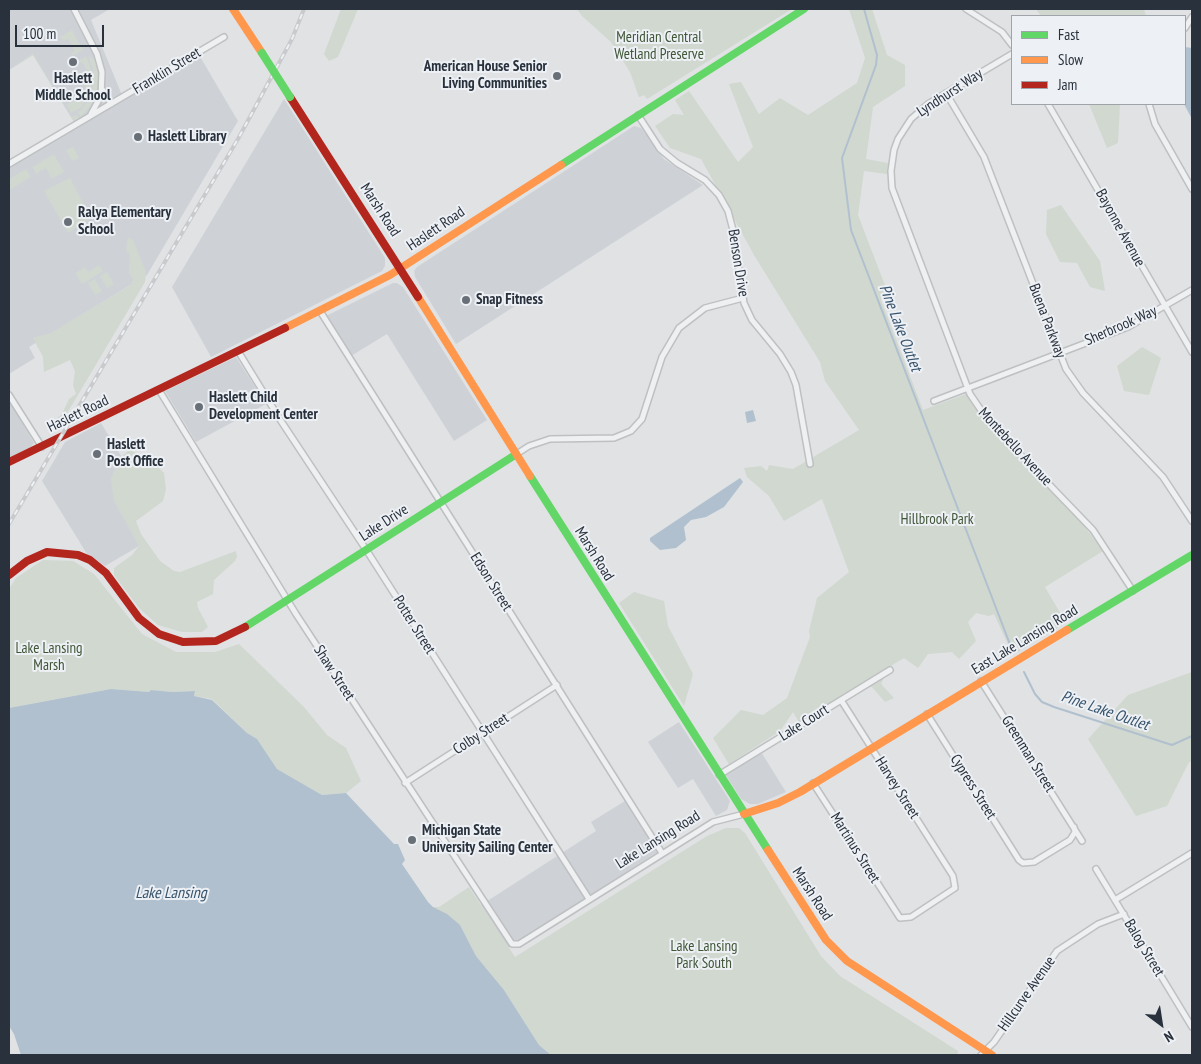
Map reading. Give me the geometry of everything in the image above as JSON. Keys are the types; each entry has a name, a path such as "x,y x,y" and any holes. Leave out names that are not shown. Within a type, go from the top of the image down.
{"main road":[{"name":"Marsh Road","path":"233,9 400,268 515,455 822,934 847,961 986,1054"},
{"name":"Haslett Road","path":"9,462 320,311 400,268 804,9"},
{"name":"Lake Drive","path":"9,575 27,561 47,552 78,555 90,560 106,573 139,618 152,629 167,637 191,643 208,642 231,635 367,551 515,455"},
{"name":"East Lake Lansing Road","path":"872,748 1192,555"},
{"name":"Lake Lansing Road","path":"744,814 778,803 872,748"}],"street":[{"name":"Franklin Street","path":"74,9 99,60 102,89 96,108 82,121"},
{"path":"966,9 994,25 1011,44"},
{"name":"Franklin Street","path":"9,164 224,37"},
{"name":"Lyndhurst Way","path":"891,171 894,150 904,128 919,111 1011,55"},
{"name":"Franklin Street","path":"102,89 111,104"},
{"name":"Buena Parkway","path":"946,94 984,158 1066,369 1083,393 1163,477 1192,521"},
{"name":"Bayonne Avenue","path":"1049,105 1192,352"},
{"path":"1149,105 1155,124 1192,189"},
{"name":"Benson Drive","path":"638,114 660,149 677,163 705,180 724,202 734,230 743,298 752,320 780,354 791,372 796,385 810,464"},
{"name":"Montebello Avenue","path":"891,171 895,197 967,388 989,422 1093,530 1133,591"},
{"name":"Sherbrook Way","path":"934,401 1128,327 1192,290"},
{"name":"Lake Drive","path":"515,455 529,446 550,439 614,438 630,431 642,420 662,357 680,328 704,308 743,298"},
{"name":"Edson Street","path":"320,311 662,853"},
{"name":"Potter Street","path":"238,351 295,443 367,551 589,899"},
{"name":"Shaw Street","path":"159,390 288,600 405,783 510,943 519,944"},
{"path":"9,395 42,447"},
{"name":"Lake Court","path":"719,775 890,670"},
{"name":"Greenman Street","path":"981,681 1082,841"},
{"name":"Colby Street","path":"405,783 557,685"},
{"name":"Harvey Street","path":"842,700 953,876 954,888 950,893"},
{"name":"Cypress Street","path":"927,714 1019,860 1023,863 1034,862 1070,840 1075,832 1074,828"},
{"name":"Martinus Street","path":"813,784 900,918 911,917 950,893"},
{"name":"Lake Lansing Road","path":"519,944 713,822 744,814"},
{"path":"1115,900 1192,853"},
{"name":"Balog Street","path":"1096,869 1192,1027"},
{"name":"Hillcurve Avenue","path":"986,1054 1057,951 1098,924 1124,914"}],"shaded area":[{"name":"Haslett Middle School","path":"9,9 110,9 91,20 122,95 74,122 33,55 9,70"},
{"path":"199,55 238,121 147,275 29,347 35,358 9,374 9,168"},
{"path":"284,99 385,258 385,266 382,271 211,357 172,287"},
{"path":"634,126 641,128 664,159 703,185 456,344 415,277 414,271 417,267"},
{"path":"393,283 403,287 487,420 454,441 387,334 351,356 326,316"},
{"path":"236,357 266,404 196,442 165,391"},
{"path":"10,402 34,443 31,447 9,458"},
{"path":"101,423 151,505 126,520 141,545 105,566 87,554 42,481 65,442"},
{"path":"679,722 730,801 727,810 716,816 693,779 678,788 648,742"},
{"path":"758,747 786,792 758,804 750,804 741,799 722,769"},
{"path":"625,801 657,852 508,948 481,905 596,831 591,822"}],"green space":[{"path":"341,9 358,9 338,57 329,61 324,54"},
{"name":"Meridian Central Wetland Preserve","path":"577,9 792,9 647,99 644,95 639,97 630,72 611,42 582,16"},
{"name":"Hillbrook Park","path":"849,9 872,9 887,55 905,65 905,86 873,107 866,159 888,163 887,174 864,171 858,215 886,288 881,300 923,410 966,394 988,427 1081,522 1103,551 1045,587 1066,623 1013,655 994,614 989,616 976,613 968,622 976,641 959,659 952,652 928,654 918,668 904,658 889,667 881,684 894,698 885,702 872,687 854,688 799,722 793,712 780,731 729,764 713,738 741,710 763,715 787,698 810,637 809,631 817,598 849,572 822,499 784,521 769,496 747,477 744,468 761,466 767,471 769,465 793,469 859,430 825,381 820,362 754,255 701,159 670,148 655,126 673,114 684,115 675,100 689,91 738,162 753,147 729,84 741,82 759,114 780,98 808,115 857,83 865,58"},
{"path":"1036,9 1144,9 1146,15 1040,15"},
{"path":"72,30 83,50 72,56 71,53 75,51 68,39 63,41 60,37"},
{"path":"33,53 71,117 77,115 79,118 74,122 33,55 9,70"},
{"path":"86,56 91,69 91,87 82,107 71,113 66,105 82,96 86,90 84,75 88,72 82,62 76,63"},
{"path":"88,56 95,60 99,82 94,101 81,117 78,113 89,100 93,85 93,69"},
{"path":"1089,105 1120,105 1118,143 1107,148"},
{"path":"73,147 79,158 72,161 66,150"},
{"path":"54,154 64,172 52,179 46,168 36,174 32,167"},
{"path":"26,169 31,177 9,190 9,179"},
{"path":"70,178 91,218 68,233 44,191"},
{"path":"1061,205 1100,261 1105,291 1090,287 1077,263 1060,262 1046,234 1047,210"},
{"path":"128,237 133,240 146,272 145,282 66,415 52,425 51,423 62,414 69,399 76,394 73,385 75,371 70,360 44,372 43,357 33,338 51,333 131,285 133,279 129,273 130,255 126,250"},
{"path":"99,265 103,271 82,284 75,273 85,267 89,272"},
{"path":"107,272 114,284 107,288 100,276"},
{"path":"95,279 102,291 95,295 88,283"},
{"path":"1142,347 1161,358 1149,395 1124,391 1117,366"},
{"path":"129,450 147,457 164,473 166,489 163,501 136,521 141,534 160,561 174,571 180,572 236,551 237,557 235,561 214,580 213,594 197,602 198,608 208,627 202,632 182,632 158,625 139,608 114,575 114,568 132,555 139,546 114,501 111,479 119,459"},
{"name":"Lake Lansing Marsh","path":"43,560 73,561 94,574 142,634 176,652 215,652 239,644 304,707 327,735 346,748 361,781 346,793 322,795 277,769 257,739 247,733 212,699 194,696 195,691 172,692 151,690 149,692 111,689 9,708 9,589 16,578"},
{"path":"634,592 664,601 668,626 693,674 684,706 619,603"},
{"path":"1192,672 1192,761 1189,762 1167,806 1136,816 1088,739 1128,695"},
{"name":"Lake Lansing Park South","path":"726,828 739,828 745,833 821,956 840,976 958,1051 957,1055 551,1055 539,1045 504,990 476,956 460,925 433,907 439,907 469,887 515,957 707,836"}],"water":[{"path":"1186,47 1192,48 1192,119 1185,105"},
{"path":"753,410 756,421 747,423 745,412"},
{"path":"740,478 743,482 724,507 706,517 691,520 684,527 686,540 676,548 660,550 650,541 650,538"},
{"name":"Lake Lansing","path":"111,689 149,692 151,690 172,692 195,691 194,696 212,700 247,733 257,739 277,769 322,795 346,793 394,844 398,844 405,860 402,864 428,902 460,925 476,956 504,990 539,1045 551,1055 21,1055 14,1034 9,1026 9,708"}],"waterway":[{"name":"Pine Lake Outlet","path":"864,9 877,55 876,65 842,158 851,230 1011,647"},
{"name":"Pine Lake Outlet","path":"1024,672 1035,694 1042,702 1054,707 1172,745 1192,736"}],"railway":[{"path":"9,524 238,139 292,39 304,9"}],"traffic: fast":[{"path":"561,165 804,9"},
{"path":"262,53 290,97"},
{"path":"245,627 515,455"},
{"path":"530,476 768,850"},
{"path":"1067,630 1192,555"}],"traffic: slow":[{"path":"233,9 262,53"},
{"path":"285,328 390,275 561,165"},
{"path":"418,297 530,476"},
{"path":"744,814 778,803 800,792 1067,630"},
{"path":"768,850 826,940 847,961 992,1055"}],"traffic: jam":[{"path":"290,97 418,297"},
{"path":"9,462 285,328"},
{"path":"9,575 27,561 47,552 78,555 90,560 106,573 139,618 159,634 183,642 216,641 245,627"}],"place":[{"name":"Haslett Middle School","path":"73,62"},
{"name":"American House Senior Living Communities","path":"557,76"},
{"name":"Haslett Library","path":"138,137"},
{"name":"Ralya Elementary School","path":"68,222"},
{"name":"Snap Fitness","path":"466,300"},
{"name":"Haslett Child Development Center","path":"199,407"},
{"name":"Haslett Post Office","path":"97,454"},
{"name":"Michigan State University Sailing Center","path":"412,840"}]}
